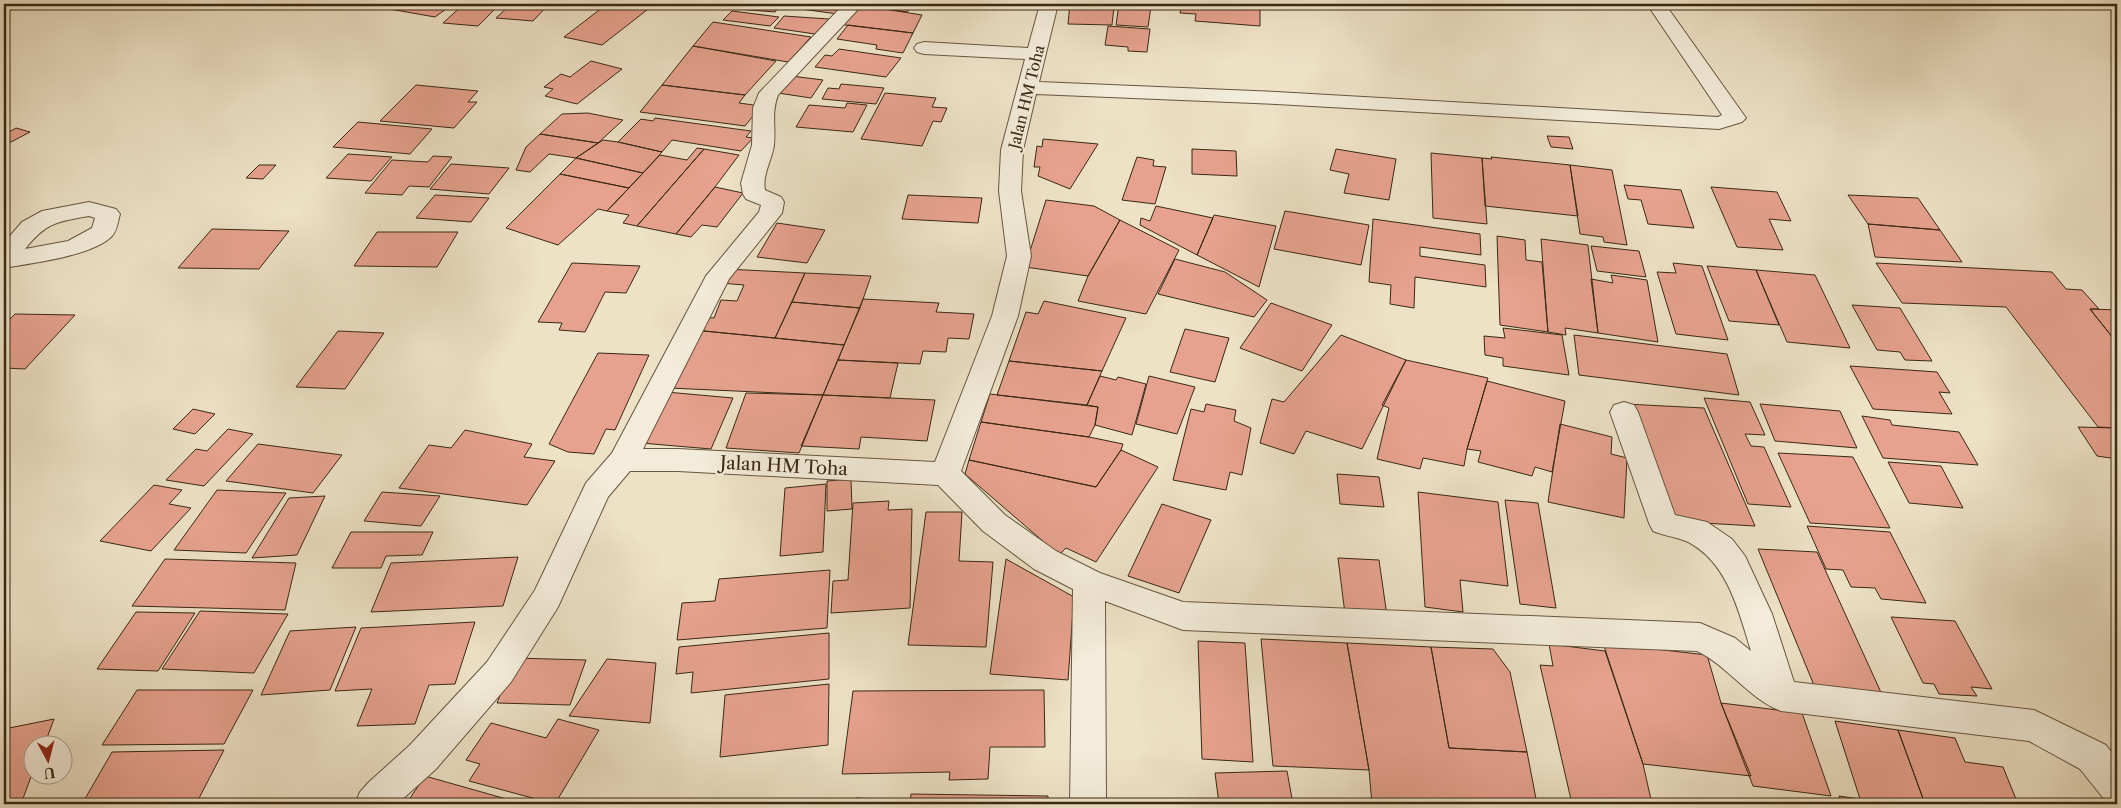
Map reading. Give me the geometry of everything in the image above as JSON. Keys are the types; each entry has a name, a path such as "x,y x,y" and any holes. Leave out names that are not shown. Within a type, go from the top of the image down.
{"street":[{"path":"373,804 423,757 498,672 547,598 596,491 623,460 718,276 770,212 773,202 754,194 752,183 763,145 763,108 769,93 854,4"},
{"name":"Jalan HM Toha","path":"623,460 678,460 945,474 1005,316 1019,256 1010,191 1012,150 1050,4"},
{"path":"1029,88 1276,98 1719,123 1735,118 1656,4"},
{"path":"924,48 1038,54"},
{"path":"1624,412 1664,523 1696,531 1721,548 1734,565 1756,614 1780,696"},
{"path":"945,474 994,523 1045,560 1089,582 1183,616 1700,637 1724,648 1780,696 2034,726 2092,757 2117,787"},
{"path":"1088,804 1089,582"}],"building":[{"path":"383,4 453,4 435,17 378,7"},
{"path":"464,4 500,4 478,26 443,23"},
{"path":"511,4 549,4 533,21 496,18"},
{"path":"607,4 652,6 602,45 564,37"},
{"path":"741,4 788,4 784,9 778,8 775,12 737,9"},
{"path":"806,4 847,4 838,14 801,9"},
{"path":"860,4 914,4 907,12"},
{"path":"1070,4 1097,4 1097,7 1114,7 1112,25 1068,24"},
{"path":"1119,4 1151,6 1148,27 1116,25"},
{"path":"1182,4 1260,4 1260,26 1195,21 1196,14 1180,13"},
{"path":"859,5 922,15 913,33 837,24"},
{"path":"732,11 779,17 770,26 723,20"},
{"path":"784,16 829,19 815,34 774,28"},
{"path":"713,22 811,37 788,62 693,46"},
{"path":"848,25 913,33 903,53 876,49 877,45 837,39"},
{"path":"1108,26 1150,29 1147,52 1128,51 1128,47 1105,45"},
{"path":"693,46 776,61 745,95 662,85"},
{"path":"839,49 901,58 886,77 815,67 825,55 832,56"},
{"path":"591,61 622,69 577,104 545,96 553,89 544,87 561,74 570,77"},
{"path":"791,76 823,80 811,98 778,93"},
{"path":"841,84 884,88 876,104 822,99 828,88 839,89"},
{"path":"416,85 478,91 468,102 477,102 454,128 380,121"},
{"path":"662,85 745,95 739,103 761,106 745,126 640,112"},
{"path":"885,93 936,98 932,107 947,108 941,122 933,121 922,146 861,139"},
{"path":"847,103 867,105 853,132 796,127 809,105 845,108"},
{"path":"588,113 623,120 598,143 540,134 562,114"},
{"path":"655,118 751,131 746,137 753,138 741,151 672,140 662,152 618,142 641,119 653,121"},
{"path":"358,122 432,129 410,154 333,147"},
{"path":"16,128 30,132 11,142 4,139 4,135"},
{"path":"540,134 598,143 576,158 549,154 530,172 516,170 526,147"},
{"path":"1547,136 1569,137 1573,149 1551,147"},
{"path":"1043,139 1098,144 1070,189 1038,176 1040,167 1034,167 1037,146 1042,147"},
{"path":"603,140 662,152 643,173 576,158"},
{"path":"697,148 704,149 637,226 623,223 629,215 607,211 660,155 687,160"},
{"path":"704,149 739,155 676,234 637,226"},
{"path":"1192,149 1236,151 1237,176 1192,174"},
{"path":"1336,149 1396,159 1389,200 1344,193 1349,174 1330,170"},
{"path":"1431,153 1482,158 1487,224 1433,218"},
{"path":"348,154 392,157 371,181 326,178"},
{"path":"433,156 452,157 429,187 409,186 402,195 365,193 392,160 428,162"},
{"path":"1137,157 1154,160 1153,166 1166,167 1155,204 1122,200"},
{"path":"1491,157 1570,165 1578,216 1485,206 1482,158 1492,159"},
{"path":"576,158 643,173 629,188 560,174"},
{"path":"451,164 509,168 489,194 430,189"},
{"path":"259,165 276,165 263,179 246,178"},
{"path":"1570,165 1612,170 1627,245 1604,242 1603,237 1580,234"},
{"path":"560,174 629,188 607,211 598,209 558,245 506,228"},
{"path":"1624,185 1681,190 1694,228 1648,224 1641,200 1628,199"},
{"path":"715,187 743,193 717,227 702,225 691,237 676,234"},
{"path":"1711,187 1777,192 1791,221 1769,219 1783,250 1737,247"},
{"path":"435,195 489,198 471,222 416,218"},
{"path":"908,195 982,198 978,223 902,219"},
{"path":"1848,195 1918,198 1940,230 1868,224"},
{"path":"1046,200 1094,206 1120,220 1088,276 1025,267"},
{"path":"1156,206 1213,218 1197,255 1140,225 1141,218 1150,221"},
{"path":"1285,211 1369,225 1361,265 1274,249"},
{"path":"1214,215 1276,226 1259,287 1197,255"},
{"path":"1373,219 1480,234 1481,255 1420,247 1420,256 1485,265 1486,287 1415,277 1414,308 1390,304 1391,285 1369,282"},
{"path":"1120,220 1179,250 1146,314 1078,301 1088,276"},
{"path":"777,223 825,230 807,263 757,257"},
{"path":"1868,224 1940,230 1962,262 1875,257"},
{"path":"212,229 289,231 259,269 178,268"},
{"path":"377,232 458,232 437,267 354,266"},
{"path":"1497,236 1525,240 1526,260 1542,262 1548,332 1500,325"},
{"path":"1541,239 1588,245 1598,333 1565,328 1566,335 1548,332"},
{"path":"1591,246 1639,251 1646,277 1597,271"},
{"path":"1175,259 1225,272 1267,300 1254,317 1158,294"},
{"path":"572,263 640,266 626,293 605,292 585,332 559,330 562,323 538,322"},
{"path":"1673,263 1702,266 1728,340 1676,334 1657,272 1676,273"},
{"path":"1876,263 2052,272 2066,289 2082,290 2099,309 2090,309 2117,343 2117,428 2098,427 2006,307 1902,303"},
{"path":"1707,266 1756,270 1779,325 1729,321"},
{"path":"726,269 805,273 775,338 694,330 701,317 714,318 721,300 737,301 744,285 720,283"},
{"path":"1756,270 1815,275 1850,348 1787,342"},
{"path":"805,273 871,276 860,308 792,302"},
{"path":"1611,275 1647,280 1658,342 1598,333 1591,279 1613,283"},
{"path":"863,299 939,303 936,312 974,314 969,339 948,338 946,352 923,351 920,364 838,360"},
{"path":"1044,301 1126,318 1102,371 1009,361 1026,312 1038,314"},
{"path":"792,302 860,308 844,345 775,338"},
{"path":"1271,303 1332,325 1302,371 1240,348"},
{"path":"1852,305 1900,308 1932,361 1905,360 1900,352 1877,350"},
{"path":"2090,309 2117,310 2117,343"},
{"path":"15,314 75,315 25,369 4,368 4,325"},
{"path":"1503,328 1562,335 1569,375 1503,366 1503,358 1485,355 1484,336 1505,338"},
{"path":"1185,329 1229,338 1215,382 1170,372"},
{"path":"694,330 844,345 823,395 669,388"},
{"path":"338,331 384,333 345,389 296,387"},
{"path":"1341,335 1406,360 1362,449 1306,431 1294,454 1260,443 1272,399 1284,402"},
{"path":"1574,335 1727,354 1739,395 1579,375"},
{"path":"598,353 649,355 615,430 606,429 594,454 568,452 549,444"},
{"path":"838,360 898,363 890,398 823,395"},
{"path":"1406,360 1488,378 1467,449 1464,466 1423,458 1420,469 1377,459 1389,408 1382,405"},
{"path":"1009,361 1102,371 1087,405 997,395"},
{"path":"1850,366 1937,372 1950,393 1939,392 1952,414 1873,409"},
{"path":"1100,376 1116,380 1118,377 1146,384 1132,435 1095,425 1098,407 1087,405"},
{"path":"1149,376 1195,387 1177,434 1136,424"},
{"path":"1487,381 1565,401 1552,472 1535,467 1532,476 1478,462 1481,451 1467,449"},
{"path":"666,392 733,398 711,449 641,443"},
{"path":"746,393 823,395 799,453 726,448"},
{"path":"990,394 1098,407 1095,425 1089,437 981,422"},
{"path":"823,395 935,400 927,441 861,437 859,449 801,446"},
{"path":"1704,398 1750,402 1765,435 1745,434 1751,446 1764,447 1791,507 1748,504"},
{"path":"1206,404 1236,410 1234,421 1251,428 1242,475 1230,472 1226,490 1173,480 1191,409 1204,412"},
{"path":"1625,404 1704,408 1755,526 1668,521"},
{"path":"1760,404 1840,411 1857,448 1775,441"},
{"path":"193,409 215,414 195,434 173,429"},
{"path":"1862,416 1890,420 1892,425 1959,432 1978,465 1883,458"},
{"path":"981,422 1089,437 1123,444 1096,487 969,460"},
{"path":"1560,424 1612,437 1611,454 1627,458 1624,518 1548,502"},
{"path":"2078,427 2117,428 2117,459 2097,456"},
{"path":"228,429 253,434 204,486 166,480 196,449 207,451"},
{"path":"465,430 532,444 524,457 555,461 527,505 399,488 429,445 451,448"},
{"path":"258,444 342,455 313,493 226,481"},
{"path":"1121,450 1158,467 1096,562 1066,548 1059,555 965,474 969,460 1096,487"},
{"path":"1778,453 1853,457 1890,528 1810,523"},
{"path":"1888,462 1941,466 1963,508 1909,503"},
{"path":"1337,474 1379,477 1384,507 1340,504"},
{"path":"851,479 852,509 827,511 827,481"},
{"path":"826,484 823,552 780,556 785,488"},
{"path":"154,485 182,490 169,504 191,508 151,551 100,541"},
{"path":"217,490 286,493 246,553 174,550"},
{"path":"382,492 440,496 421,526 364,521"},
{"path":"1418,492 1498,502 1508,586 1460,580 1463,612 1425,607"},
{"path":"325,496 297,555 252,558 289,498"},
{"path":"1505,500 1538,503 1556,608 1520,604"},
{"path":"889,501 888,510 912,509 910,608 831,613 833,581 848,580 853,503"},
{"path":"1162,504 1211,520 1179,593 1128,576"},
{"path":"926,512 962,512 959,561 993,562 986,647 908,645"},
{"path":"1807,526 1890,532 1926,603 1881,599 1875,588 1851,587 1843,570 1826,569"},
{"path":"351,532 433,532 422,555 386,556 381,568 332,568"},
{"path":"1758,549 1817,552 1884,699 1818,695"},
{"path":"518,557 503,606 371,612 391,563"},
{"path":"1338,558 1379,560 1387,616 1345,614"},
{"path":"165,559 296,563 285,610 132,606"},
{"path":"1006,559 1074,597 1068,680 990,674"},
{"path":"830,570 827,628 677,640 682,603 715,601 719,579"},
{"path":"200,611 288,614 254,673 162,669"},
{"path":"136,612 195,613 158,671 97,669"},
{"path":"1891,617 1955,621 1992,689 1971,687 1977,696 1939,694 1934,684 1923,683"},
{"path":"475,622 455,684 429,685 415,724 357,726 372,689 335,691 361,628"},
{"path":"356,627 330,690 261,695 290,631"},
{"path":"829,633 829,679 691,693 693,672 676,674 679,647"},
{"path":"1261,639 1347,643 1369,770 1273,766"},
{"path":"1198,641 1245,643 1253,762 1202,759"},
{"path":"1347,643 1431,647 1449,748 1527,752 1537,804 1372,804 1369,770"},
{"path":"1603,643 1707,655 1721,703 1751,776 1643,764"},
{"path":"1549,644 1605,651 1643,764 1652,804 1572,804 1540,665 1553,666"},
{"path":"1431,647 1493,649 1510,672 1527,752 1449,748"},
{"path":"515,658 586,660 570,705 497,703"},
{"path":"607,659 656,663 650,723 569,716"},
{"path":"829,684 828,745 720,757 725,695"},
{"path":"137,690 253,690 224,744 102,745"},
{"path":"1044,690 1045,747 990,747 988,779 949,780 950,772 842,774 853,691"},
{"path":"1721,703 1802,713 1831,796 1753,786"},
{"path":"54,719 48,736 22,736 22,786 28,786 21,804 4,804 4,729"},
{"path":"558,719 599,730 555,804 469,781 480,764 466,760 491,723 546,738"},
{"path":"1835,721 1898,730 1925,804 1841,804 1839,796 1860,799"},
{"path":"1898,730 1955,738 1965,762 2003,767 2018,804 1925,804"},
{"path":"224,750 196,804 82,804 112,752"},
{"path":"1287,771 1293,804 1219,804 1215,773"},
{"path":"425,776 524,804 406,804"},
{"path":"911,794 1048,796 1048,804 910,804"},
{"path":"856,798 905,800 904,804 855,804"}]}
